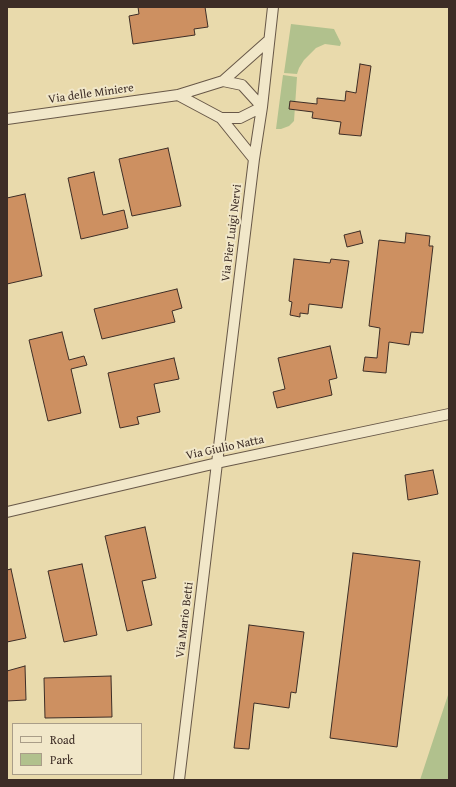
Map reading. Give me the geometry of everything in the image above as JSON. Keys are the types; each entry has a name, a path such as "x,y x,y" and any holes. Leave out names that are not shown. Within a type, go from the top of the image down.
{"street":[{"name":"Via Pier Luigi Nervi","path":"217,462 254,159 262,107 268,41 273,7"},
{"name":"Via delle Miniere","path":"7,119 178,95 223,81 268,41"},
{"path":"221,118 240,118 262,107 242,85 223,81"},
{"path":"178,95 221,118 254,159"},
{"name":"Via Giulio Natta","path":"7,512 217,462 449,414"},
{"name":"Via Mario Betti","path":"179,780 217,462"}],"green space":[{"path":"291,24 334,29 341,43 340,46 325,44 316,48 304,60 297,74 284,73"},
{"path":"283,75 297,77 294,121 289,126 276,129"},
{"path":"449,692 449,780 420,780"}],"building":[{"path":"138,7 205,7 208,27 194,29 195,35 133,44 129,16 139,14"},
{"path":"360,64 371,66 361,136 339,134 341,122 312,118 313,112 289,109 290,101 317,104 317,98 345,101 346,91 356,93"},
{"path":"168,148 181,206 132,216 119,159"},
{"path":"94,172 103,215 124,210 128,228 81,239 68,178"},
{"path":"25,194 42,276 7,284 7,198"},
{"path":"360,231 363,243 347,247 344,235"},
{"path":"406,233 430,236 429,246 433,246 423,333 411,332 409,345 389,342 386,373 363,371 365,357 377,358 380,328 369,326 379,240 405,243"},
{"path":"294,259 330,263 331,259 349,261 342,308 309,304 308,314 300,313 300,317 290,315 292,302 289,301"},
{"path":"177,289 182,308 172,311 175,322 102,339 94,309"},
{"path":"62,332 69,360 84,356 87,365 71,369 81,413 48,421 29,340"},
{"path":"330,346 337,378 329,380 332,395 277,408 273,392 285,389 278,358"},
{"path":"174,358 179,379 154,384 160,412 137,417 139,424 120,428 108,373"},
{"path":"433,470 438,494 408,500 405,475"},
{"path":"145,527 156,578 142,581 152,625 127,631 105,536"},
{"path":"353,553 420,561 397,747 330,738"},
{"path":"82,564 97,635 64,642 48,571"},
{"path":"11,569 26,638 7,642 7,570"},
{"path":"249,625 304,632 296,693 291,692 289,708 254,703 249,749 234,748"},
{"path":"25,666 26,700 7,701 7,671"},
{"path":"111,676 112,717 45,718 44,678"}]}
